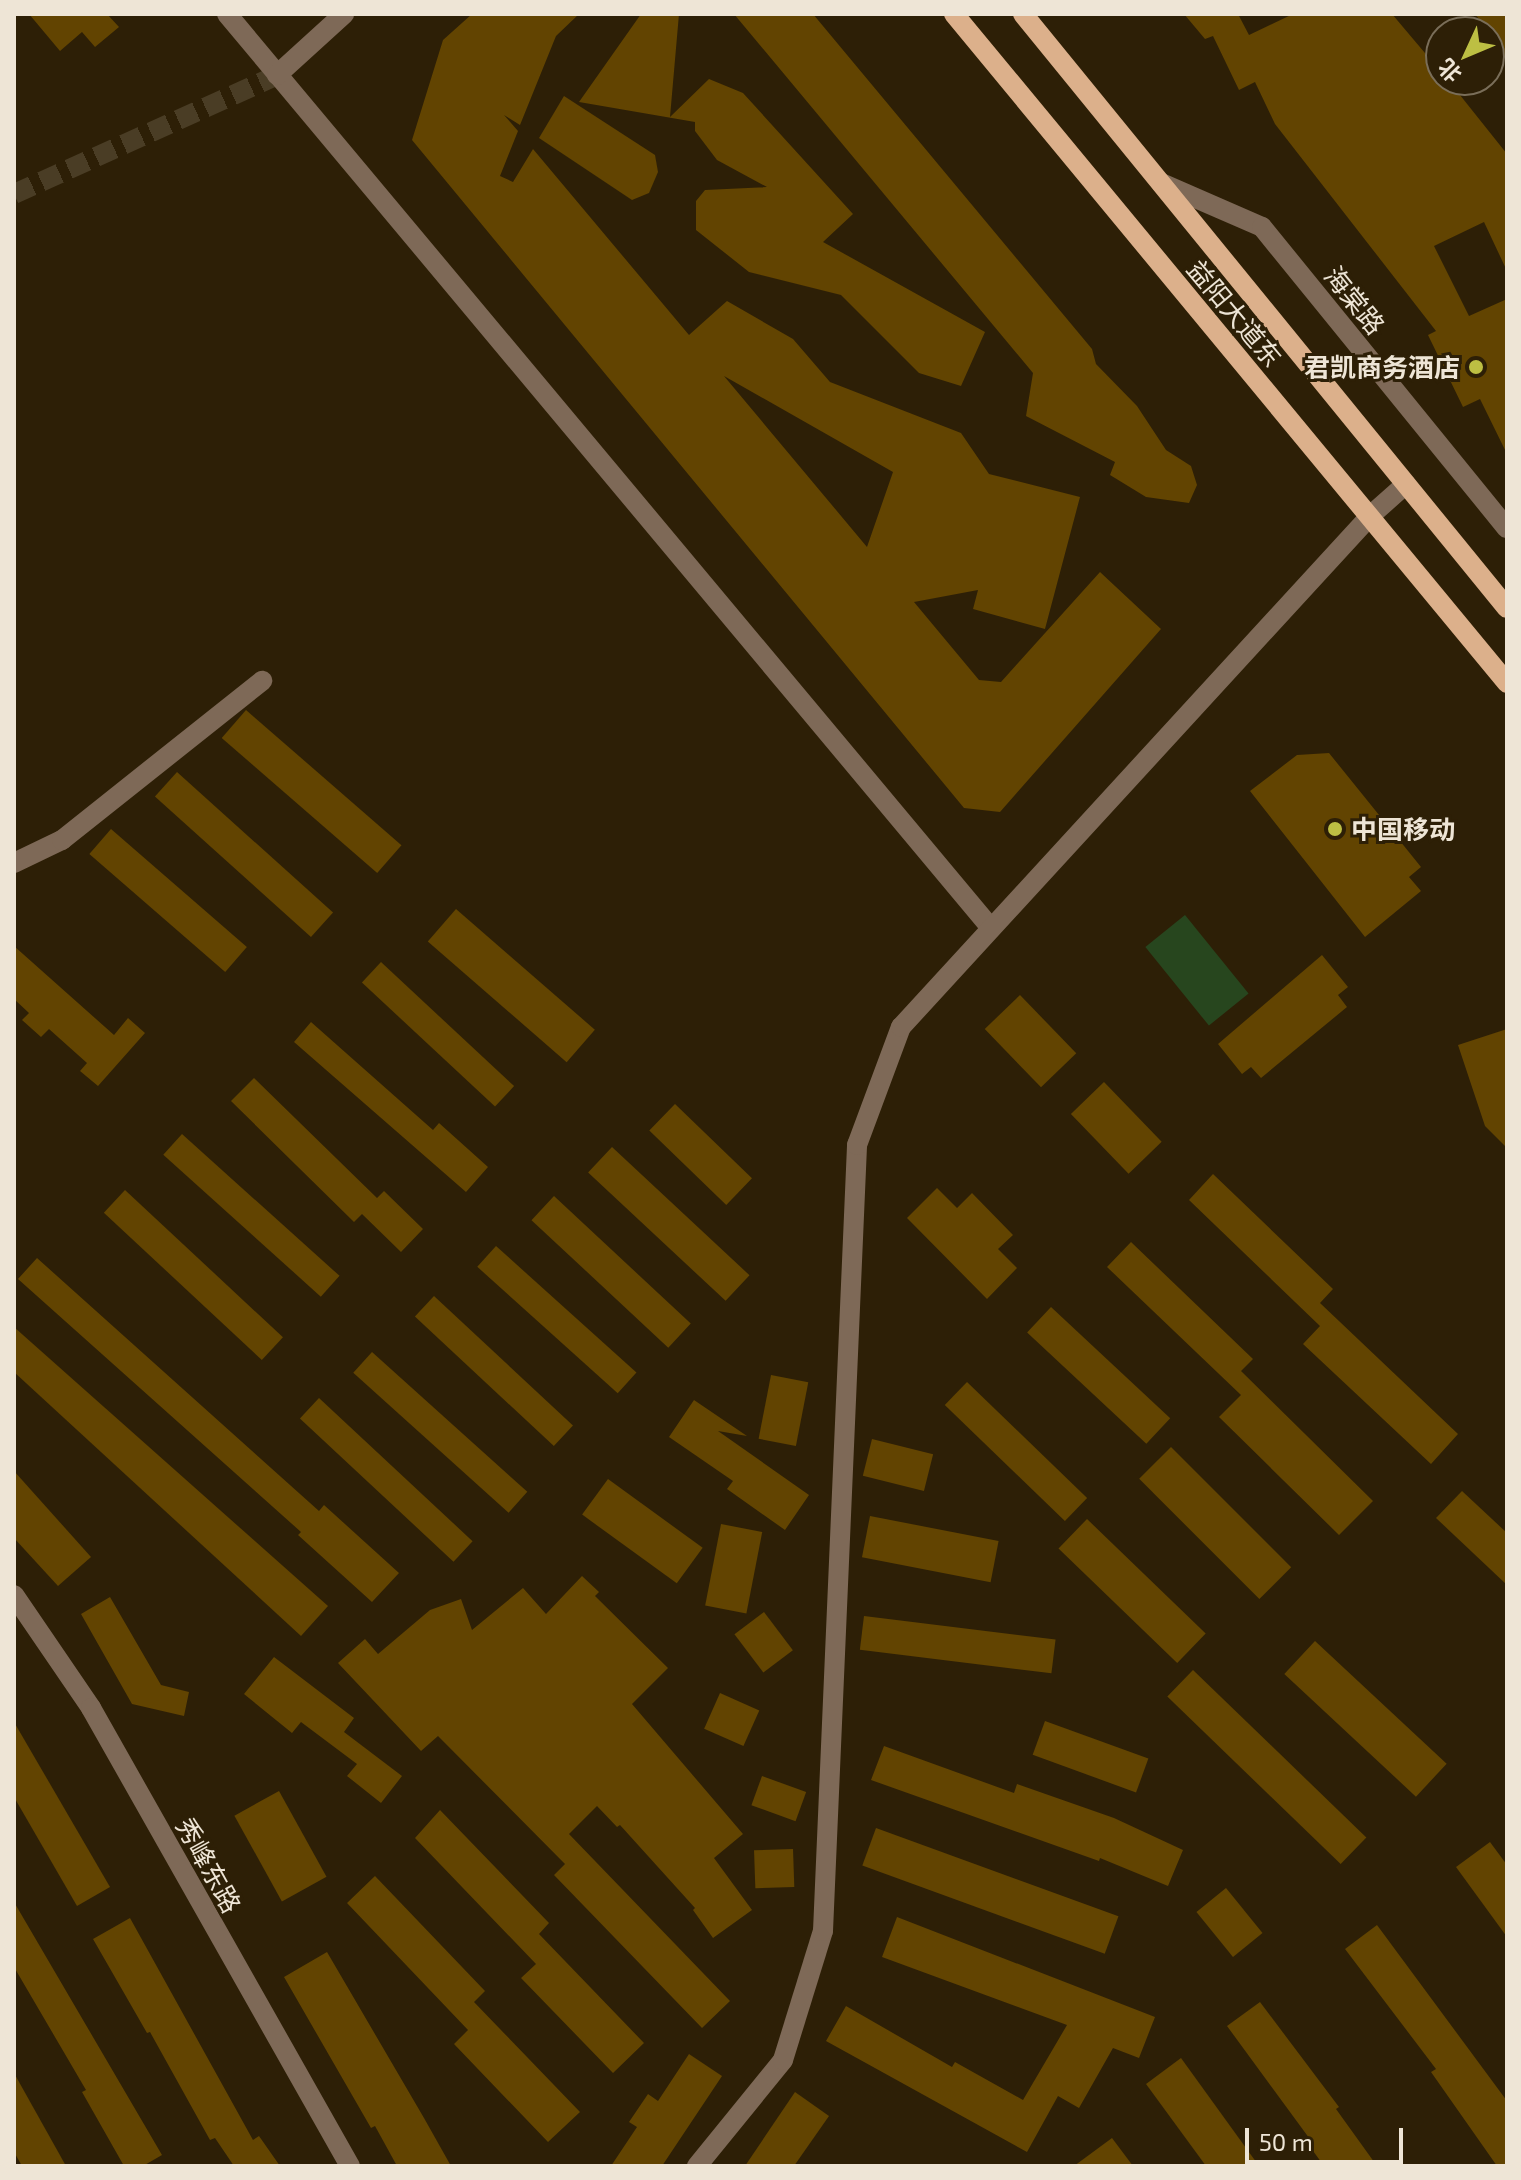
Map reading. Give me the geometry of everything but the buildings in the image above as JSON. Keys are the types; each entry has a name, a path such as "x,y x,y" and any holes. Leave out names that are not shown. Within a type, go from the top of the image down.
{"main road":[{"name":"益阳大道东","path":"954,14 1507,683"},
{"path":"1023,14 1507,608"}],"street":[{"path":"227,14 991,928"},
{"path":"277,75 344,14"},
{"name":"海棠路","path":"1161,183 1262,227 1507,528"},
{"path":"697,2166 783,2060 823,1931 857,1145 901,1027 1370,516 1406,484"},
{"path":"14,863 62,840 262,681"},
{"name":"秀峰东路","path":"14,1595 91,1708 350,2166"}],"green space":[{"path":"1185,915 1249,993 1209,1026 1145,947"}],"tunnel":[{"path":"14,194 277,75"}],"place":[{"name":"君凯商务酒店","path":"1476,367"},
{"name":"中国移动","path":"1335,829"}]}
